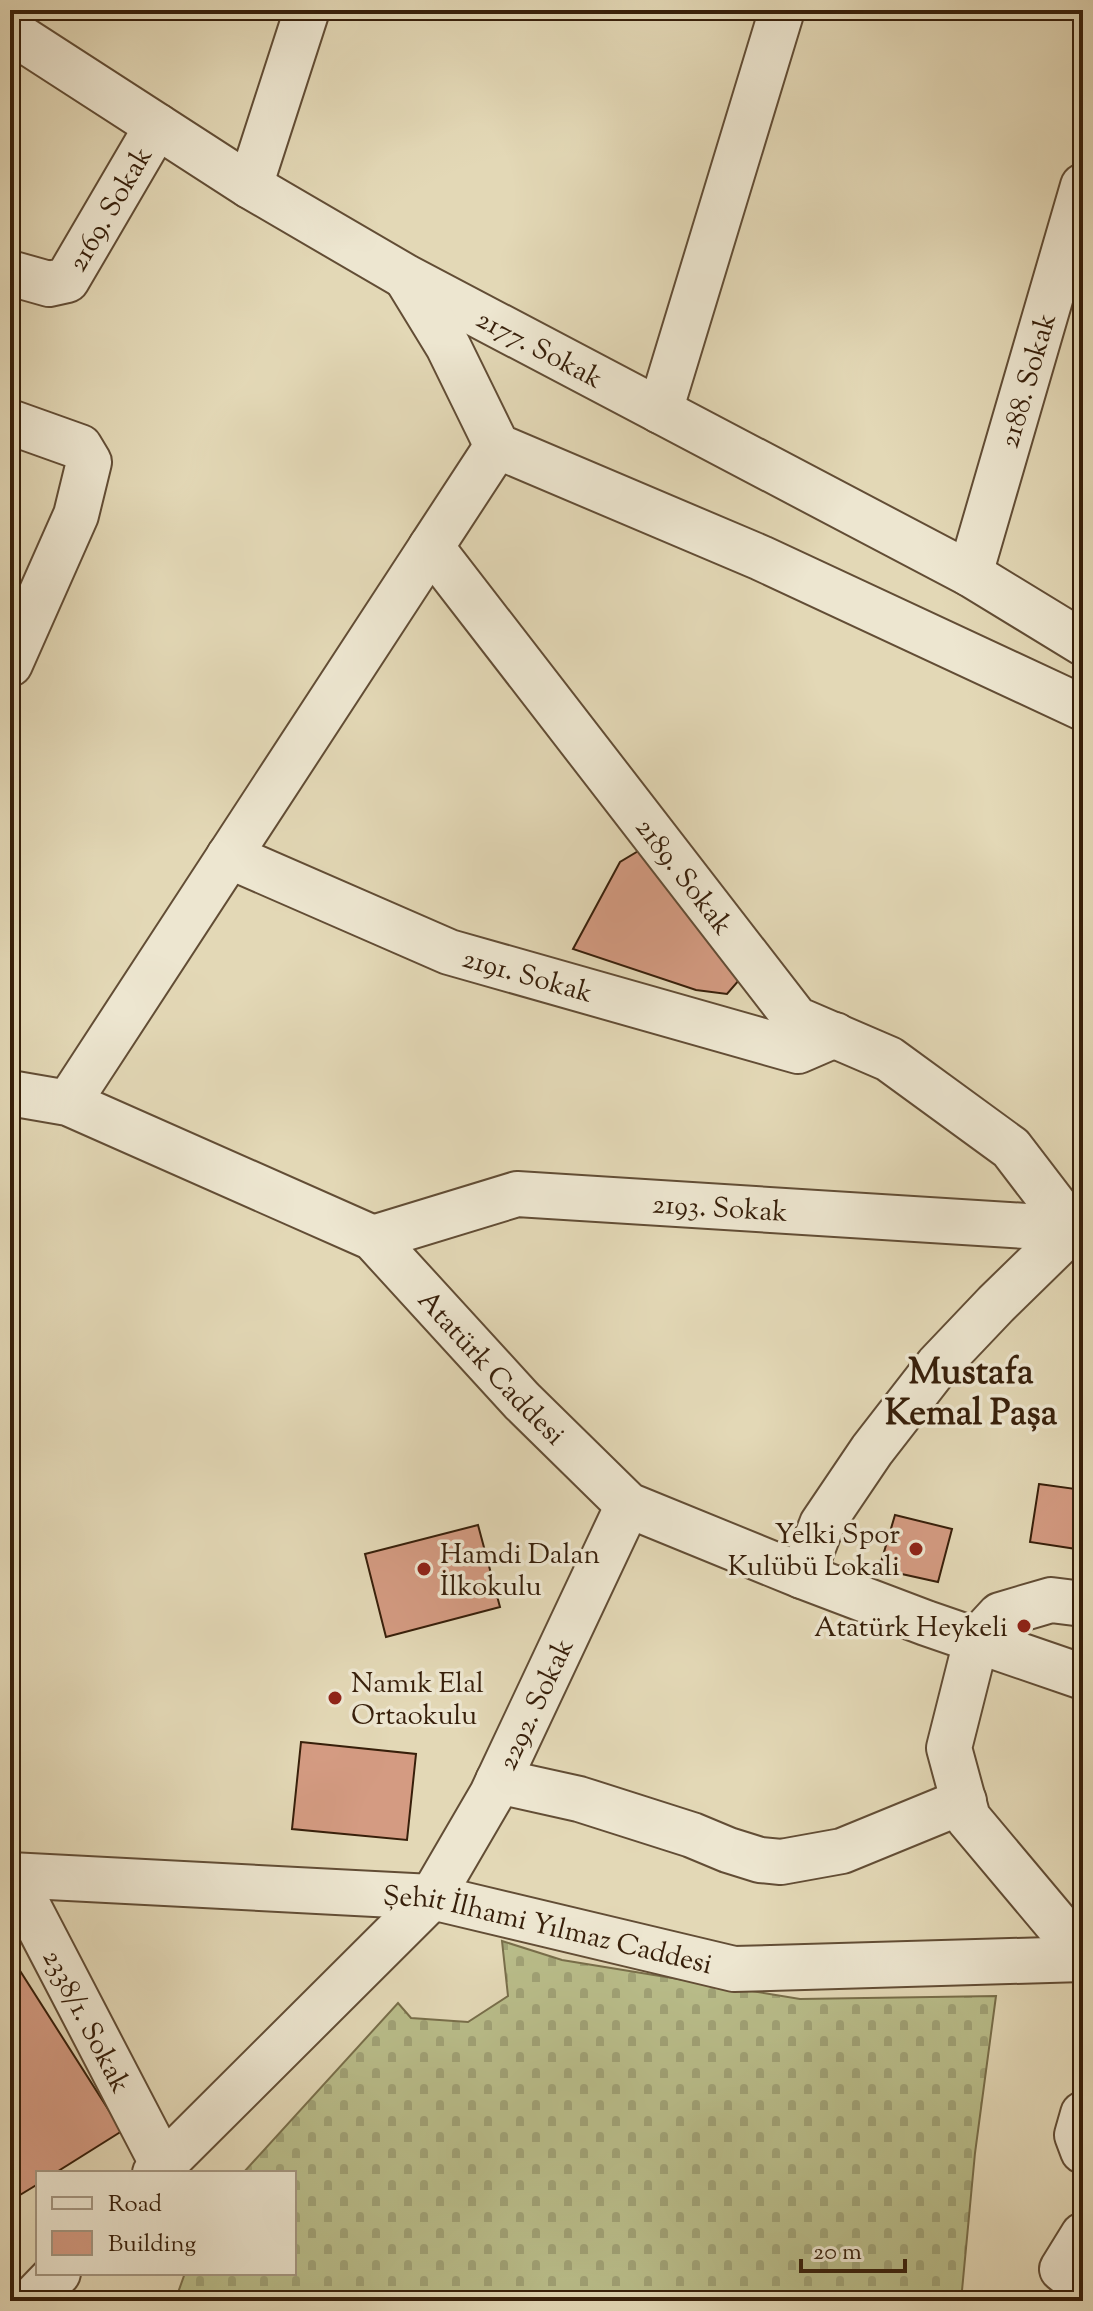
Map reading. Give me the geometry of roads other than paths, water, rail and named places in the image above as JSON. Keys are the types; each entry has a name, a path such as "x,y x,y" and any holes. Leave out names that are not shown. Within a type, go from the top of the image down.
{"street":[{"path":"250,186 307,10"},
{"path":"660,411 782,10"},
{"name":"2177. Sokak","path":"10,31 250,186 406,277 970,574 1083,643"},
{"name":"2169. Sokak","path":"10,273 49,284 67,280 157,126"},
{"name":"2188. Sokak","path":"970,574 1083,186"},
{"path":"406,277 448,346 497,446 761,558 1083,708"},
{"path":"10,422 80,447 89,462 76,515 10,664"},
{"path":"68,1103 497,446"},
{"name":"2189. Sokak","path":"431,547 796,1019 889,1059 1011,1148 1078,1224"},
{"name":"2191. Sokak","path":"229,856 449,952 798,1051 835,1035"},
{"name":"Atatürk Caddesi","path":"10,1093 68,1103 373,1238 522,1401 628,1505 802,1576 1083,1677"},
{"name":"2193. Sokak","path":"373,1238 517,1194 1078,1224"},
{"path":"802,1576 822,1524 872,1450 938,1365 1078,1224"},
{"name":"2292. Sokak","path":"159,2169 432,1897 498,1781 628,1505"},
{"path":"976,1641 1000,1615 1051,1600 1083,1604"},
{"name":"Şehit İlhami Yılmaz Caddesi","path":"976,1641 949,1748 968,1818 1083,1957"},
{"path":"498,1781 579,1799 692,1835 739,1854 781,1862 842,1851 964,1801"},
{"name":"Şehit İlhami Yılmaz Caddesi","path":"11,1875 432,1897 734,1969 1083,1957"},
{"name":"2338/1. Sokak","path":"11,1875 159,2169"},
{"path":"1083,2114 1077,2135 1083,2151"},
{"path":"1083,2235 1062,2269 1083,2286"}],"place":[{"name":"Yelki Spor Kulübü Lokali","path":"916,1549"},
{"name":"Hamdi Dalan İlkokulu","path":"424,1569"},
{"name":"Atatürk Heykeli","path":"1024,1626"},
{"name":"Namık Elal Ortaokulu","path":"335,1698"}],"district":[{"name":"Mustafa Kemal Paşa","path":"971,1390"}]}
